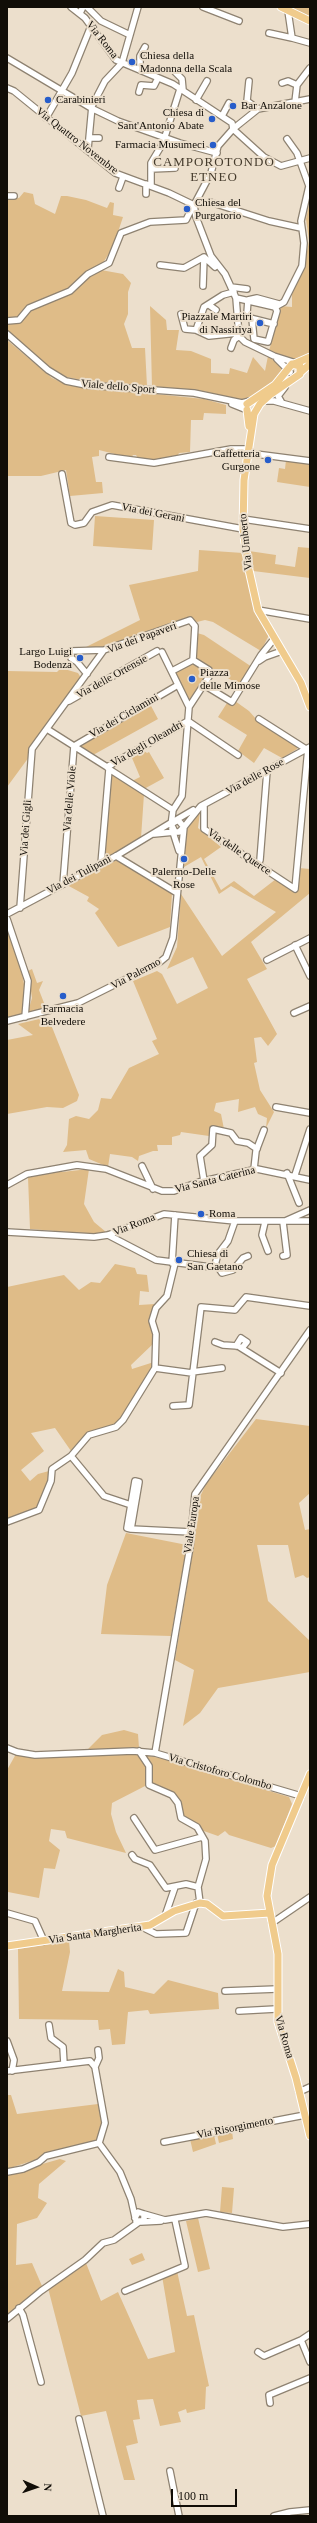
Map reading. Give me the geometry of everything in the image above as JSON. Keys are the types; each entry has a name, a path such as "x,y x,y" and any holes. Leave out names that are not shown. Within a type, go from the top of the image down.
{"main road":[{"path":"281,7 310,21"},
{"path":"252,406 291,370 310,358"},
{"path":"299,374 310,364"},
{"path":"291,370 299,374"},
{"path":"291,370 299,374"},
{"path":"252,406 291,370"},
{"name":"Via Umberto","path":"252,406 243,519 249,570 259,613 301,683 310,707"},
{"name":"Via Roma","path":"310,1774 272,1865 267,1896 278,1954 276,2008 279,2026 299,2092 310,2136"},
{"path":"198,1903 223,1916 270,1913"},
{"name":"Via Santa Margherita","path":"7,1946 142,1927 156,1923 179,1908 198,1903"}],"street":[{"name":"Via Roma","path":"70,7 81,10 113,57 122,64 140,70 182,89 196,100 222,115 232,123 236,131 264,157 284,166 310,158"},
{"path":"88,7 101,21 130,35"},
{"path":"88,149 91,108 105,81 122,64 138,7"},
{"path":"203,7 239,21"},
{"path":"288,10 292,38"},
{"path":"46,118 72,73 91,26"},
{"path":"269,33 310,43"},
{"path":"140,70 140,56 144,47"},
{"path":"7,58 91,108 118,121 164,138 217,153"},
{"path":"295,102 297,85 310,68"},
{"path":"146,194 151,169 182,89 182,79 174,72"},
{"path":"140,92 141,85 154,86 158,78"},
{"path":"196,100 207,81"},
{"path":"249,81 247,101 258,109"},
{"path":"282,83 288,81 297,85"},
{"name":"Via Quattro Novembre","path":"7,88 14,90 46,118 123,176 149,185 193,208"},
{"path":"7,321 19,320 29,308 70,291 88,274 109,263 121,233 150,222 186,220 211,173 222,140 236,131 247,117 258,109 310,99"},
{"path":"222,115 229,103"},
{"path":"90,138 98,138"},
{"path":"248,300 247,313 252,319 253,336 255,340 269,342 279,304 302,266 304,243 301,228 309,186 300,161 287,139"},
{"path":"151,169 175,168"},
{"path":"119,188 123,176"},
{"path":"7,196 14,196"},
{"path":"210,202 268,221 301,228"},
{"path":"193,208 211,256 234,292 238,335 245,342 274,356 291,370"},
{"path":"204,257 221,270"},
{"path":"160,265 184,268 204,257"},
{"path":"203,286 204,257"},
{"path":"196,330 204,307 223,295 247,289"},
{"path":"234,292 248,300 279,304"},
{"path":"209,305 216,310"},
{"path":"181,314 185,328 196,330 209,336 238,335"},
{"path":"252,319 274,324"},
{"name":"Viale dello Sport","path":"7,334 48,370 66,381 86,385 194,393 252,406 269,400 310,411"},
{"path":"232,348 234,340 238,335"},
{"path":"274,356 291,370"},
{"path":"284,405 279,399 279,393 291,370"},
{"path":"109,456 154,463 223,450 248,451 310,461"},
{"name":"Via dei Gerani","path":"62,474 71,523 75,525 84,523 92,512 112,505 243,529"},
{"path":"243,519 310,529"},
{"path":"259,613 310,619"},
{"name":"Via dei Papaveri","path":"32,749 104,650 190,620 195,626 193,658"},
{"path":"205,686 232,702 268,643 274,639"},
{"path":"87,674 77,662 71,658 71,651 104,650"},
{"name":"Via delle Ortensie","path":"67,702 160,652 171,670 177,686 189,708"},
{"path":"256,664 265,656 282,652"},
{"path":"171,670 193,658 209,670 210,675 205,686 189,708 182,796 174,810 173,825 180,855"},
{"name":"Via dei Ciclamini","path":"74,746 177,686"},
{"path":"75,690 80,695"},
{"path":"259,719 308,748 305,762"},
{"name":"Via degli Oleandri","path":"74,746 108,768 188,721 238,755"},
{"path":"46,729 74,746"},
{"name":"Via delle Viole","path":"63,884 74,746"},
{"name":"Via delle Rose","path":"173,825 202,806 308,748"},
{"name":"Via dei Gigli","path":"20,908 32,749"},
{"path":"305,762 310,757"},
{"name":"Via delle Querce","path":"202,806 204,829 295,889 305,762"},
{"path":"101,864 108,768 174,810"},
{"path":"258,865 260,860 266,771"},
{"path":"173,825 181,831 202,806"},
{"path":"150,835 182,822 183,827"},
{"name":"Via dei Tulipani","path":"7,914 116,856 150,835 173,825"},
{"name":"Via Palermo","path":"7,1021 78,1003 160,962 172,946 183,827"},
{"path":"116,856 177,893"},
{"path":"7,919 28,981 25,1017"},
{"path":"267,960 310,938"},
{"path":"295,945 310,976"},
{"path":"294,1013 310,1006"},
{"path":"276,1107 310,1113"},
{"path":"204,1181 200,1156 212,1145 213,1129 231,1133 237,1141 248,1143 257,1149"},
{"path":"294,1175 310,1129"},
{"path":"254,1169 257,1149 264,1130"},
{"name":"Via Santa Caterina","path":"7,1185 35,1172 69,1165 92,1166 106,1169 153,1189 174,1191 204,1181 254,1169 287,1173 310,1180"},
{"path":"142,1166 153,1189"},
{"path":"287,1173 299,1203"},
{"path":"283,1256 287,1255 283,1222 310,1210"},
{"name":"Via Roma","path":"7,1232 94,1237 108,1235 153,1217 175,1215 235,1221 310,1221"},
{"path":"7,1522 39,1510 51,1481 52,1469 71,1456 89,1435 116,1427 123,1420 155,1368 156,1334 152,1321 156,1308 167,1296 174,1263 175,1215"},
{"path":"235,1221 230,1237 218,1254 216,1264 222,1273 233,1270 243,1258 248,1256"},
{"path":"264,1222 262,1235 268,1251"},
{"path":"108,1235 156,1260 208,1268 216,1264"},
{"path":"173,1406 189,1406 200,1307 235,1310 246,1296 310,1306"},
{"name":"Viale Europa","path":"155,1753 191,1532 195,1494 310,1330"},
{"path":"215,1342 242,1348 281,1373"},
{"path":"155,1368 192,1372 222,1368"},
{"path":"71,1456 104,1496 133,1506 127,1528 191,1532"},
{"name":"Via Cristoforo Colombo","path":"7,1748 17,1752 36,1755 139,1751 155,1753 300,1796"},
{"path":"139,1751 149,1766 149,1785 172,1795 178,1803 182,1818 197,1827 206,1845 206,1859 198,1887 198,1903 186,1933 156,1934 142,1927"},
{"path":"134,1818 155,1850 202,1837"},
{"path":"132,1854 135,1859 150,1865 166,1888 186,1884 198,1887"},
{"path":"166,1916 175,1887"},
{"path":"272,1923 310,1897"},
{"path":"7,1913 35,1921 44,1941"},
{"path":"225,1991 276,1989"},
{"path":"239,2011 276,2008"},
{"path":"48,2025 51,2038 63,2047 64,2064"},
{"path":"7,2041 14,2060 10,2071 90,2061 96,2067"},
{"path":"98,2050 99,2058 96,2067 105,2123 99,2143"},
{"path":"299,2092 310,2087"},
{"name":"Via Risorgimento","path":"164,2142 305,2115"},
{"path":"7,2172 23,2169 39,2162 46,2156 99,2143"},
{"path":"99,2143 120,2172 131,2199 137,2220"},
{"path":"7,2319 19,2308 86,2260 103,2243 114,2240 137,2220 145,2219 143,2213 131,2199"},
{"path":"137,2220 137,2212 165,2220"},
{"path":"137,2220 175,2220 206,2213 283,2227 310,2224"},
{"path":"125,2291 185,2266 175,2220"},
{"path":"19,2308 23,2315 41,2382"},
{"path":"258,2352 264,2356 301,2340 310,2334"},
{"path":"301,2340 310,2362"},
{"path":"270,2403 269,2395 310,2378"},
{"path":"79,2420 103,2516"},
{"path":"170,2471 179,2516"},
{"path":"275,2516 310,2510"}],"shaded area":[{"path":"289,7 310,7 310,17"},
{"path":"24,192 33,194 35,204 55,214 61,196 67,196 86,200 107,208 110,202 114,203 113,215 123,217 113,247 103,263 67,291 26,308 18,318 7,319 7,199 19,198"},
{"path":"310,200 310,355 296,360 286,359 269,351 281,306 292,307 292,294 304,267 309,241 306,219"},
{"path":"101,270 123,274 131,283 128,292 128,314 124,324 132,348 145,348 147,386 87,381 67,377 50,368 7,330 7,323 19,322 28,311 69,293 88,277"},
{"path":"150,306 166,320 167,330 179,330 176,350 191,351 211,359 211,373 229,374 230,368 247,373 253,357 265,371 268,356 282,367 281,378 249,399 240,401 203,391 152,387"},
{"path":"7,340 52,378 67,385 204,399 226,405 226,414 204,413 203,420 191,420 190,452 179,453 177,457 152,462 138,458 136,455 133,455 131,458 99,450 99,456 92,457 96,482 102,482 103,493 70,496 66,470 41,476 7,476"},
{"path":"286,460 310,463 310,487 277,482 279,468 285,469"},
{"path":"95,516 154,520 152,550 93,546"},
{"path":"298,547 310,548 310,578 253,571 249,551 276,555 275,564 295,567"},
{"path":"199,550 243,553 256,615 269,635 261,651 213,622 205,620 197,622 192,619 104,648 86,647 140,620 129,585 198,571"},
{"path":"197,633 204,635 252,667 239,685 196,658"},
{"path":"192,664 206,671 207,674 189,700 176,674"},
{"path":"61,668 78,673 81,678 29,749 29,757 7,787 7,671 57,672"},
{"path":"235,701 249,711 257,720 298,746 297,749 282,758 264,748 254,763 238,751 247,735 218,717 227,703"},
{"path":"150,704 158,719 93,755 80,747"},
{"path":"144,751 147,753 149,752 164,778 144,789 132,781 140,777 132,758"},
{"path":"112,774 144,794 141,838 104,859 110,777"},
{"path":"200,812 198,828 221,847 204,859 221,890 234,881 254,896 276,879 296,893 299,868 310,869 310,893 251,942 267,969 247,979 277,1034 268,1046 261,1037 254,1038 257,1062 254,1063 260,1090 274,1112 266,1128 267,1118 258,1114 255,1107 238,1112 239,1099 216,1103 214,1111 221,1114 224,1129 211,1126 209,1136 181,1132 180,1135 172,1137 172,1145 157,1145 158,1151 153,1151 139,1156 138,1161 132,1157 110,1154 108,1167 89,1159 86,1150 63,1152 67,1145 69,1119 76,1116 89,1119 98,1110 101,1098 111,1099 129,1068 159,1054 152,1041 157,1039 133,981 157,971 162,974 177,1004 208,988 193,957 167,969 177,947 181,894 222,956 276,912 231,886 219,894 201,857 184,867 187,829"},
{"path":"116,858 172,893 170,927 118,947 95,913 99,909 87,901 89,897 67,885"},
{"path":"7,929 20,961 25,990 22,1014 7,1017"},
{"path":"32,969 37,983 43,981 39,990 46,1008 28,1012 32,998 28,971"},
{"path":"48,1017 79,1095 77,1101 63,1108 47,1107 7,1114 7,1040 33,1035 18,1024"},
{"path":"89,1169 84,1204 94,1222 106,1232 94,1234 30,1229 28,1177 62,1170 62,1172"},
{"path":"115,1264 135,1268 137,1274 147,1275 149,1292 140,1291 139,1305 155,1304 150,1323 154,1334 154,1343 131,1365 132,1369 154,1362 152,1371 140,1386 120,1421 112,1426 86,1434 71,1451 55,1428 31,1433 44,1451 21,1470 30,1481 38,1474 49,1471 50,1481 38,1508 34,1511 7,1519 7,1287 64,1275 79,1290 91,1282 100,1283"},
{"path":"256,1419 310,1426 310,1493 299,1503 305,1530 310,1529 310,1577 307,1578 303,1575 295,1578 288,1545 257,1545 268,1601 310,1641 310,1672 218,1688 200,1713 183,1726 194,1670 175,1660 194,1544 199,1499 206,1484"},
{"path":"126,1533 187,1545 171,1636 101,1634 107,1585"},
{"path":"124,1730 138,1734 139,1748 87,1750 102,1735"},
{"path":"137,1753 146,1767 147,1785 112,1803 111,1814 116,1832 126,1853 67,1838 65,1831 51,1829 49,1841 60,1850 55,1869 44,1868 39,1898 8,1892 7,1894 7,1770 16,1754 38,1758"},
{"path":"144,1755 164,1759 289,1797 292,1804 276,1846 271,1848 229,1835 225,1831 218,1836 201,1830 185,1818 178,1802 150,1783"},
{"path":"69,1941 70,1952 62,1991 109,1992 118,1969 124,1972 125,1987 154,1994 168,1980 218,1993 219,2009 150,2014 148,2010 128,2012 125,2044 112,2045 110,2029 99,2030 98,2020 19,2019 18,1949"},
{"path":"7,2095 11,2095 17,2114 98,2104 103,2123 100,2133 96,2140 7,2169"},
{"path":"232,2131 233,2139 219,2143 217,2134"},
{"path":"214,2135 216,2144 193,2152 190,2139"},
{"path":"60,2159 66,2161 39,2184 38,2198 47,2203 37,2218 17,2224 16,2265 32,2263 42,2286 7,2316 7,2174"},
{"path":"222,2187 234,2188 232,2213 220,2212"},
{"path":"198,2218 210,2269 198,2272 186,2221"},
{"path":"142,2253 145,2260 132,2265 129,2259"},
{"path":"86,2263 101,2301 118,2292 148,2359 175,2352 162,2276 177,2271 187,2316 194,2315 209,2386 206,2387 205,2409 187,2413 186,2409 178,2412 181,2422 160,2426 153,2399 137,2400 140,2419 133,2420 138,2443 126,2446 135,2480 124,2480 106,2411 81,2416 48,2288"}],"place":[{"name":"Chiesa della Madonna della Scala","path":"132,62"},
{"name":"Carabinieri","path":"48,100"},
{"name":"Bar Anzalone","path":"233,106"},
{"name":"Chiesa di Sant'Antonio Abate","path":"212,119"},
{"name":"Farmacia Musumeci","path":"213,145"},
{"name":"Chiesa del Purgatorio","path":"187,209"},
{"name":"Piazzale Martiri di Nassiriya","path":"260,323"},
{"name":"Caffetteria Gurgone","path":"268,460"},
{"name":"Largo Luigi Bodenza","path":"80,658"},
{"name":"Piazza delle Mimose","path":"192,679"},
{"name":"Palermo-Delle Rose","path":"184,859"},
{"name":"Farmacia Belvedere","path":"63,996"},
{"name":"Roma","path":"201,1214"},
{"name":"Chiesa di San Gaetano","path":"179,1260"}],"district":[{"name":"CAMPOROTONDO ETNEO","path":"214,170"}]}
